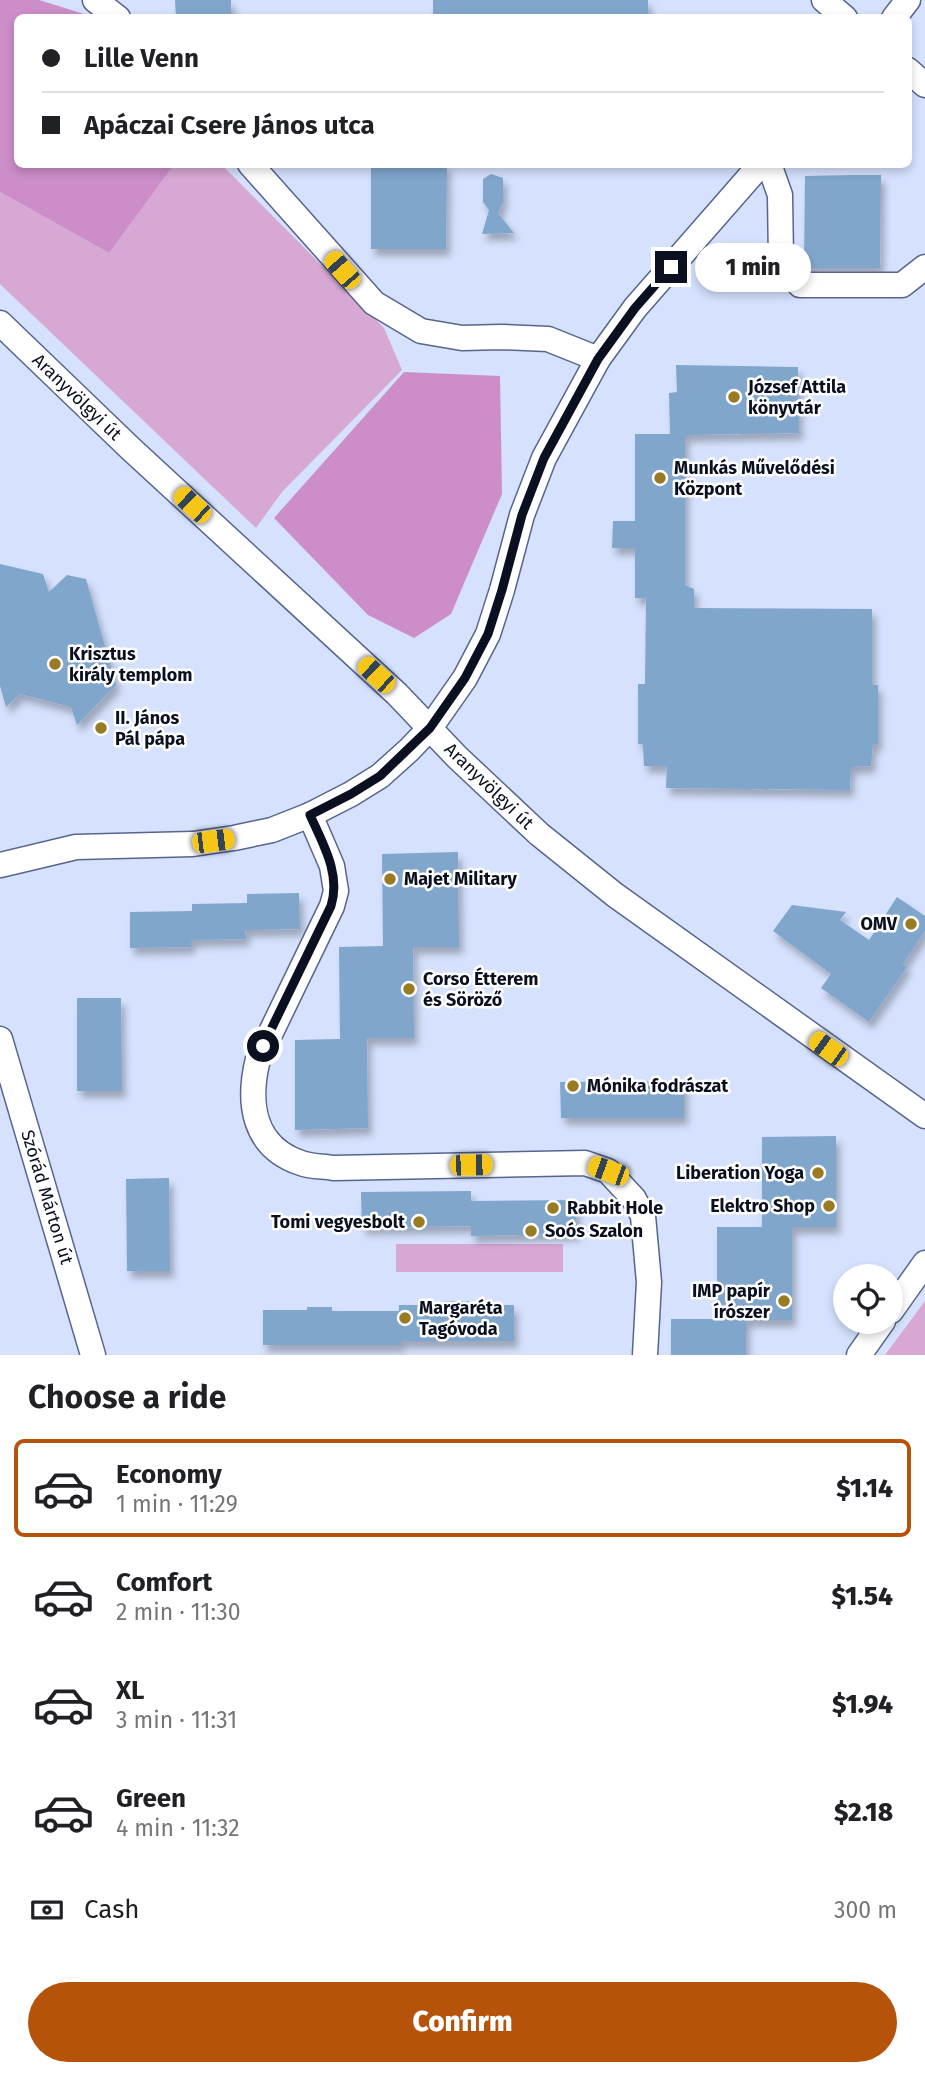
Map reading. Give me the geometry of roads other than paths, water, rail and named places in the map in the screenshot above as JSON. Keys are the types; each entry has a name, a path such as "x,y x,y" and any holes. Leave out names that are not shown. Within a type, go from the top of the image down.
{"street":[{"path":"95,0 113,14"},
{"path":"824,0 840,14"},
{"path":"897,14 908,0"},
{"path":"253,168 374,303 421,331 462,338 548,339 598,359"},
{"path":"0,865 76,847 193,844 272,830 310,815 380,776 430,728 465,678 488,634 522,515 544,458 598,359 635,308 758,168"},
{"path":"770,168 780,195 782,259 800,285 902,285 925,267"},
{"name":"Aranyvölgyi út","path":"0,323 131,449 397,694 540,834 615,895 925,1116"},
{"path":"310,815 331,866 336,891 258,1059 253,1079 253,1100 263,1136 277,1150 303,1164 334,1168 584,1163 608,1171 634,1199 643,1216 649,1282 645,1355"},
{"name":"Szórád Márton út","path":"0,1039 93,1355"},
{"path":"903,1294 925,1263"},
{"path":"859,1355 874,1334"}],"place":[{"name":"József Attila könyvtár","path":"734,397"},
{"name":"Munkás Művelődési Központ","path":"660,478"},
{"name":"Krisztus király templom","path":"55,664"},
{"name":"II. János Pál pápa","path":"101,728"},
{"name":"Majet Military","path":"390,879"},
{"name":"OMV","path":"911,924"},
{"name":"Corso Étterem és Söröző","path":"409,989"},
{"name":"Mónika fodrászat","path":"573,1086"},
{"name":"Liberation Yoga","path":"818,1173"},
{"name":"Elektro Shop","path":"829,1206"},
{"name":"Rabbit Hole","path":"553,1208"},
{"name":"Tomi vegyesbolt","path":"419,1222"},
{"name":"Soós Szalon","path":"531,1231"},
{"name":"IMP papír írószer","path":"784,1301"},
{"name":"Margaréta Tagóvoda","path":"405,1318"}]}
